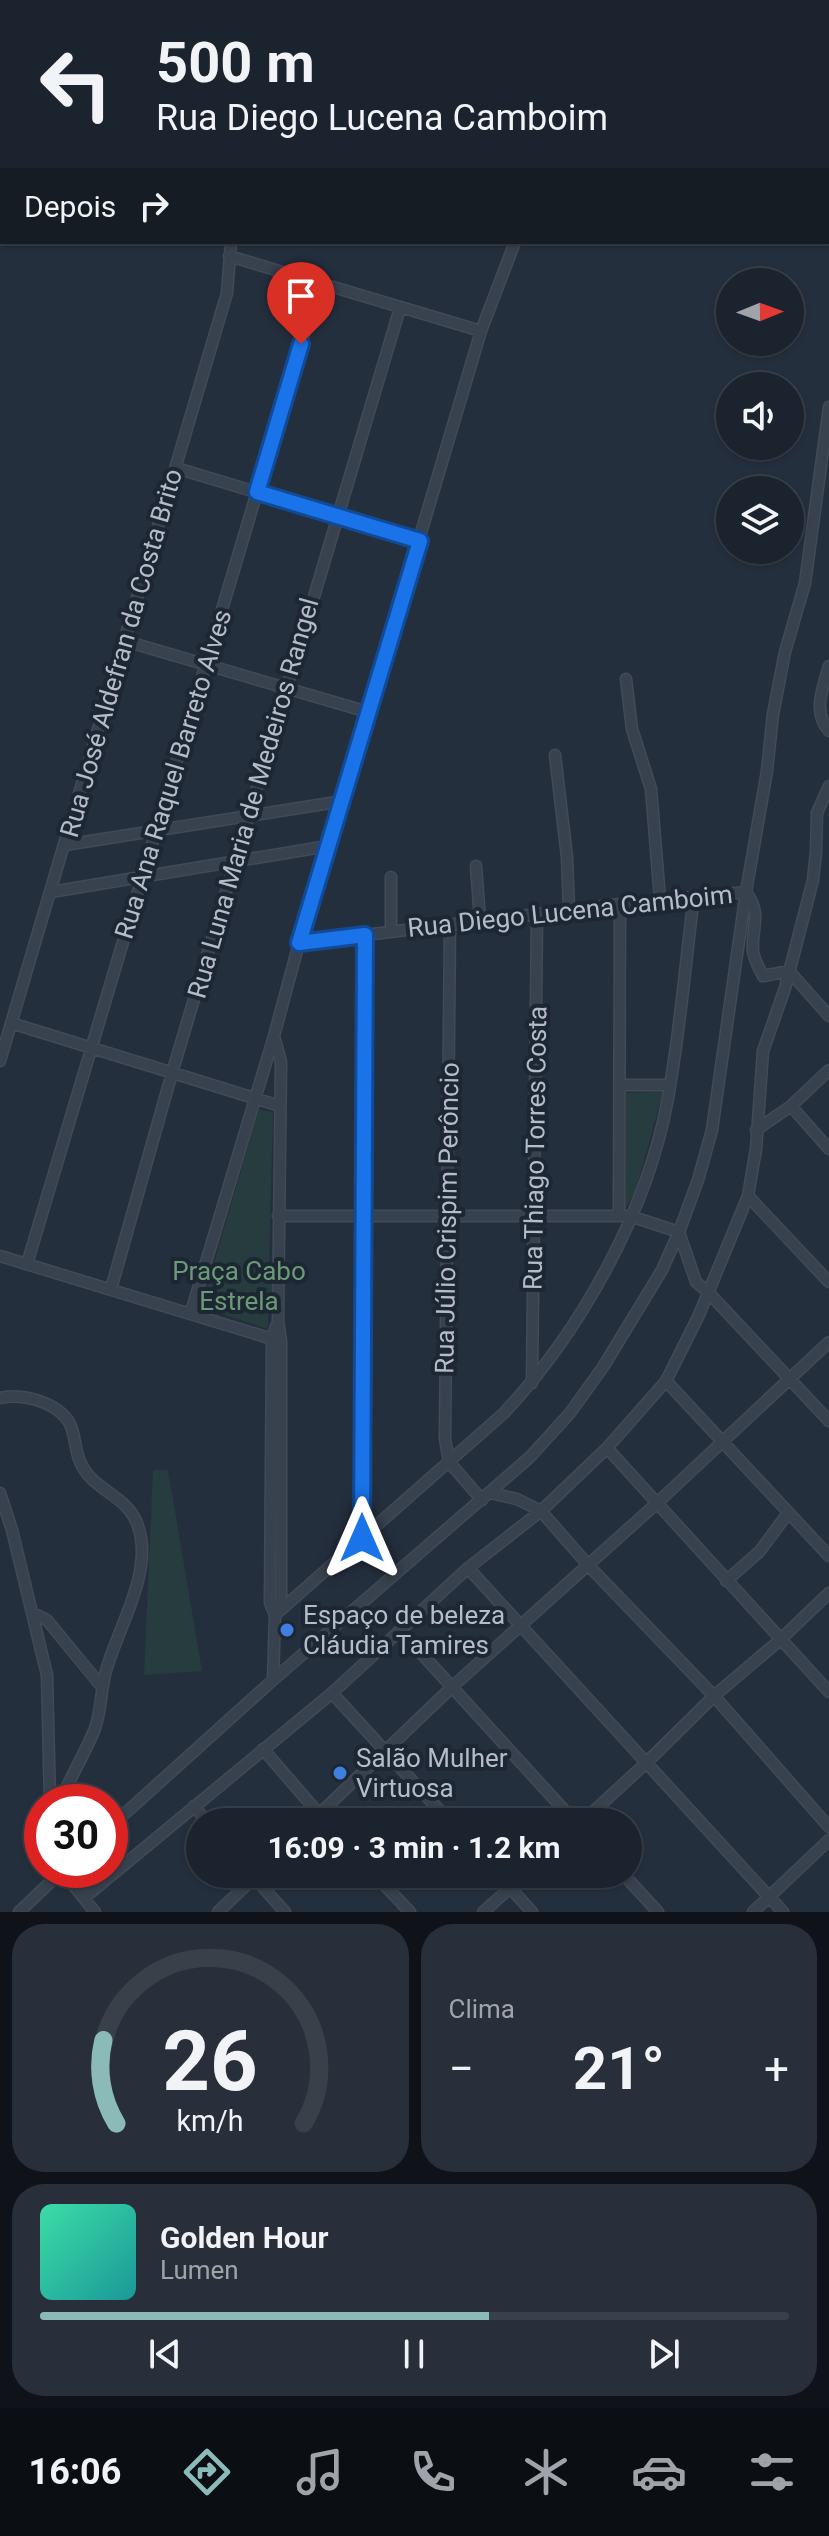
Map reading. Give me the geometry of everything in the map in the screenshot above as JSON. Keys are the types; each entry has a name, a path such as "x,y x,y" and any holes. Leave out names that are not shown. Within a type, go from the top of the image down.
{"street":[{"name":"Rua José Aldefran da Costa Brito","path":"0,1061 227,293 231,244"},
{"path":"191,1312 481,331 514,244"},
{"path":"229,256 481,331"},
{"name":"Rua Ana Raquel Barreto Alves","path":"27,1264 319,284"},
{"name":"Rua Luna Maria de Medeiros Rangel","path":"111,1289 285,689 400,308"},
{"path":"128,1811 540,1446 570,1413 639,1312 679,1232 712,1130 773,714 782,665 801,602 810,558 829,407"},
{"path":"176,468 420,541"},
{"path":"125,641 368,712"},
{"path":"829,666 819,704 822,723 829,731"},
{"path":"626,679 632,729 651,789 660,899"},
{"path":"555,755 567,857 569,910"},
{"path":"84,1898 332,1693 468,1568 541,1511 607,1448 666,1381 748,1196 763,1051 789,971 815,867 817,813 829,786"},
{"path":"65,845 343,801"},
{"path":"51,892 328,846"},
{"path":"476,866 480,920"},
{"path":"391,877 391,931"},
{"path":"746,892 756,912 753,949 763,976 789,971"},
{"name":"Rua Diego Lucena Camboim","path":"299,943 660,899 746,892"},
{"path":"275,1615 476,1440 532,1383 582,1312 612,1258 624,1216 658,1139 669,1085 694,896"},
{"path":"620,904 624,1216"},
{"name":"Rua Thiago Torres Costa","path":"532,1383 537,914"},
{"name":"Rua Júlio Crispim Perôncio","path":"449,1462 445,1439 450,924"},
{"path":"362,1538 365,935"},
{"path":"789,971 829,1016"},
{"path":"11,1023 280,1106"},
{"path":"273,1680 275,1615 281,1602 276,1341 281,1062 274,1036"},
{"path":"756,1130 791,1106 829,1070"},
{"path":"621,1085 669,1085"},
{"path":"791,1106 829,1149"},
{"path":"748,1196 829,1282"},
{"path":"278,1216 624,1216 679,1232"},
{"path":"679,1232 696,1282 829,1421"},
{"path":"0,1256 191,1312 276,1341"},
{"path":"330,1808 452,1687 656,1504 829,1342"},
{"path":"666,1381 829,1556"},
{"path":"0,1398 12,1396 34,1400 64,1416 71,1426 78,1455 90,1479 119,1499 132,1512 138,1525 142,1554 135,1591 106,1672 94,1731 69,1784"},
{"path":"607,1448 829,1692"},
{"path":"449,1462 486,1496 517,1499 541,1511 588,1565 714,1696 829,1827"},
{"path":"0,1493 47,1675 50,1784"},
{"path":"726,1581 760,1551 788,1513"},
{"path":"468,1568 783,1912"},
{"path":"597,1808 714,1696 829,1593"},
{"path":"33,1613 47,1620 102,1687"},
{"path":"400,1630 562,1808"},
{"path":"332,1693 437,1808"},
{"path":"263,1749 310,1808"},
{"path":"753,1912 829,1840"},
{"path":"19,1912 44,1888"},
{"path":"76,1888 95,1912"},
{"path":"218,1912 241,1888"},
{"path":"265,1888 285,1912"},
{"path":"387,1888 410,1912"},
{"path":"483,1912 510,1888 532,1912"},
{"path":"636,1888 658,1912"}],"green space":[{"path":"663,1092 635,1193 625,1209 626,1093"},
{"name":"Praça Cabo Estrela","path":"259,1109 273,1113 269,1266 275,1266 275,1302 268,1303 268,1329 201,1307"},
{"path":"153,1470 168,1470 202,1671 144,1675"}],"place":[{"name":"Espaço de beleza Cláudia Tamires","path":"287,1630"},
{"name":"Salão Mulher Virtuosa","path":"340,1773"}],"route":[{"path":"301,344 257,492 420,541 299,943 365,935 362,1538"}]}
